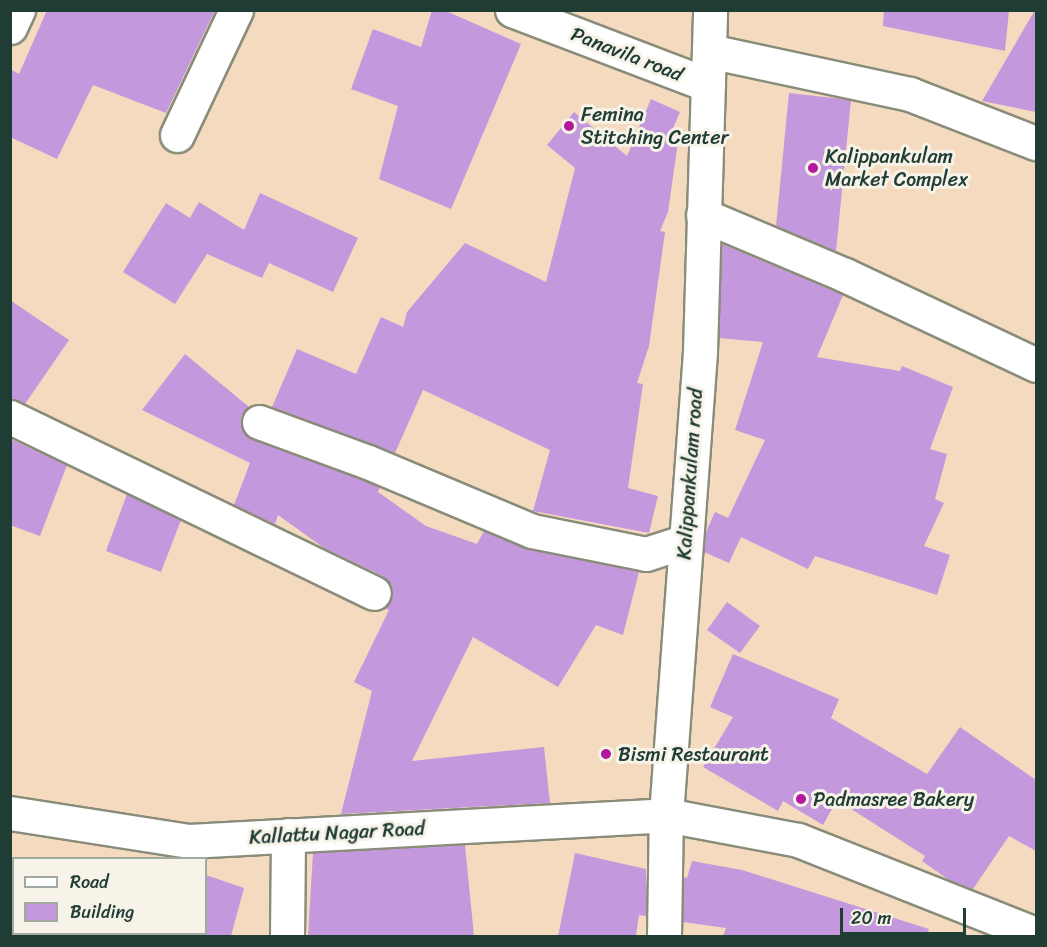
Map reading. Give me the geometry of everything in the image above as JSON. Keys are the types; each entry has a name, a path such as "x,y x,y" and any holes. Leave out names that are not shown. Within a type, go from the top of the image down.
{"street":[{"path":"10,27 18,10"},
{"path":"177,135 236,10"},
{"name":"Panavila road","path":"512,10 708,85"},
{"name":"Kalippankulam road","path":"664,936 666,815 684,542 700,351 710,10"},
{"path":"709,51 909,94 1036,143"},
{"path":"704,215 844,275 1036,365"},
{"path":"10,417 374,593"},
{"path":"259,422 368,462 532,531 646,554 684,542"},
{"name":"Kallattu Nagar Road","path":"10,813 189,841 666,815 798,840 1036,934"},
{"path":"287,936 288,835"}],"building":[{"path":"47,10 215,10 166,113 93,85 57,159 10,137 10,69 19,74"},
{"path":"432,10 444,10 521,44 451,209 379,179 398,106 351,89 373,29 421,47"},
{"path":"884,10 1009,10 1005,51 883,26"},
{"path":"1035,10 1036,112 982,101"},
{"name":"Kalippankulam Market Complex","path":"789,93 851,100 836,251 776,226"},
{"path":"651,99 680,112 669,138 678,142 668,212 660,231 665,232 649,346 637,383 643,384 628,488 658,496 649,533 533,511 550,450 423,390 395,453 272,407 297,349 356,374 381,317 403,327 407,312 465,243 546,282 575,168 547,145 574,112 627,156"},
{"path":"260,193 358,238 333,292 269,263 262,278 207,254 175,304 123,272 166,203 190,218 199,202 244,230"},
{"path":"722,244 843,295 817,357 900,371 902,366 953,387 930,449 947,454 935,499 944,503 924,546 950,555 937,595 815,556 808,569 741,537 729,563 704,552 706,532 715,512 728,518 765,440 735,430 763,342 719,338"},
{"path":"10,300 69,340 25,404 10,399"},
{"path":"185,354 249,407 241,416 245,434 380,487 378,492 426,526 477,544 484,531 528,549 639,572 623,635 596,625 558,687 473,637 412,761 544,747 550,803 341,814 372,691 354,682 389,610 385,608 393,591 383,576 324,548 278,515 275,524 234,505 250,463 142,410"},
{"path":"10,439 67,465 40,536 10,525"},
{"path":"127,494 181,520 161,572 106,551"},
{"path":"727,602 760,626 740,653 707,630"},
{"path":"733,654 839,699 831,718 927,774 960,727 1036,780 1036,851 1009,836 973,889 949,880 922,861 925,856 837,800 823,825 783,801 778,811 703,767 733,717 710,707"},
{"path":"465,845 474,936 308,936 313,853"},
{"path":"575,853 646,869 646,916 639,915 636,936 558,936"},
{"path":"692,861 742,870 929,929 927,936 723,936 726,928 683,922 684,877 687,878"},
{"path":"207,875 244,888 231,936 206,936"}],"place":[{"name":"Femina Stitching Center","path":"569,126"},
{"name":"Kalippankulam Market Complex","path":"813,168"},
{"name":"Bismi Restaurant","path":"606,754"},
{"name":"Padmasree Bakery","path":"801,799"}]}
